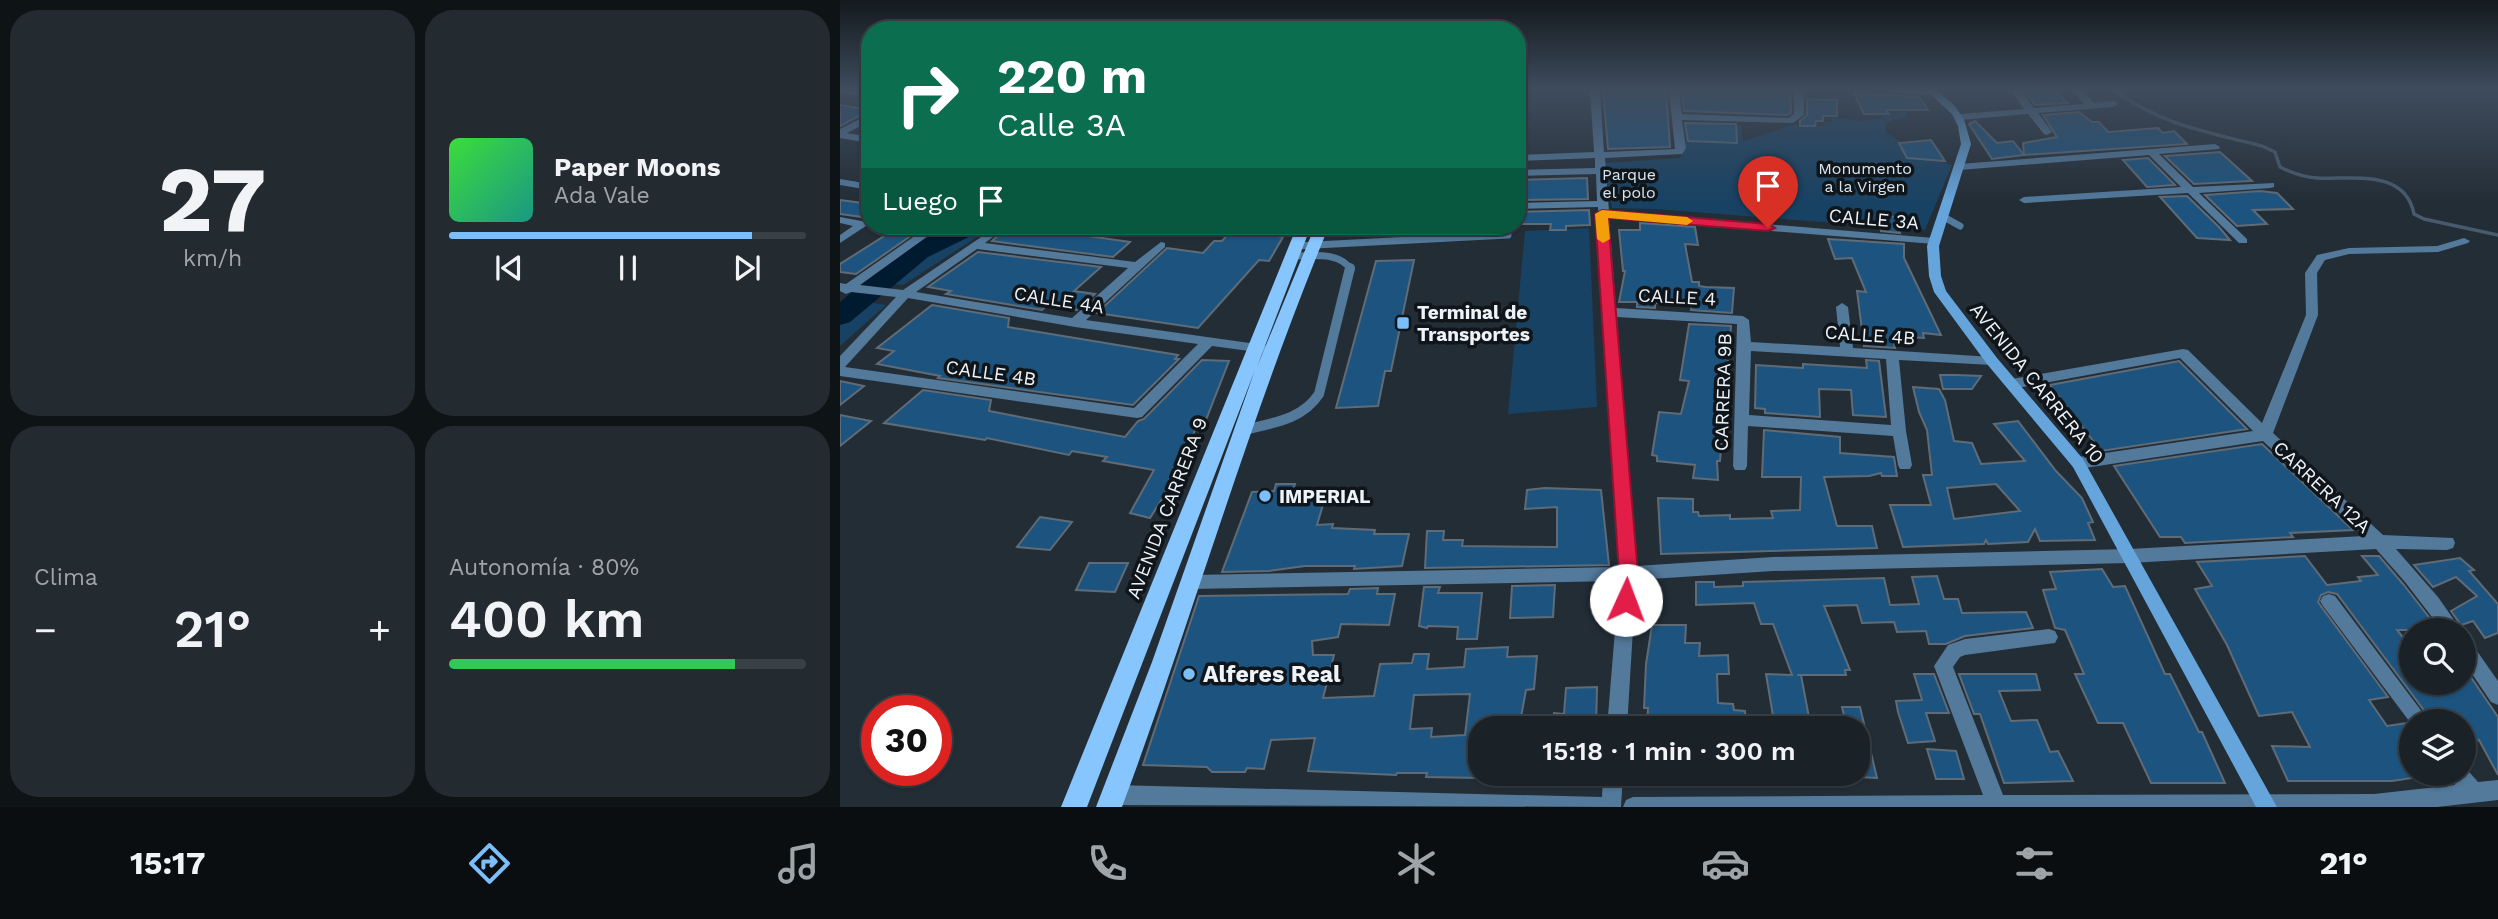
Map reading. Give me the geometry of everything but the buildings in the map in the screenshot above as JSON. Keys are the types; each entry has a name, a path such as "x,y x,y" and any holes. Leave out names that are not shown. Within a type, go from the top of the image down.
{"main road":[{"name":"AVENIDA CARRERA 10","path":"1962,128 1966,144 1934,241 1933,260 1940,292 1992,361 2078,463 2266,805"},
{"name":"AVENIDA CARRERA 9","path":"1074,807 1264,349 1302,251 1303,235"},
{"name":"AVENIDA CARRERA 9","path":"1302,251 1315,235"},
{"name":"AVENIDA CARRERA 9","path":"1111,801 1192,582 1244,430 1264,349"}],"street":[{"path":"1598,128 1601,209 1628,574 1618,716"},
{"path":"1526,172 1678,152 1681,148 1678,128"},
{"path":"2045,128 2048,132"},
{"path":"840,134 861,138"},
{"path":"1958,167 2215,147"},
{"path":"2151,152 2243,241"},
{"path":"1526,159 1601,164"},
{"path":"840,182 861,186"},
{"path":"2024,200 2270,185"},
{"name":"CALLE 3A","path":"1526,206 1601,209 1934,241"},
{"path":"840,220 861,225"},
{"path":"840,240 861,227"},
{"path":"847,290 923,235"},
{"path":"840,364 898,294 989,235"},
{"path":"2078,463 2265,435 2312,315 2311,273 2321,257 2349,251 2438,249 2464,241"},
{"path":"976,245 1137,266"},
{"path":"1075,323 1161,245"},
{"name":"CALLE 4A","path":"847,290 898,294 1075,323 1264,349"},
{"path":"1843,307 1847,353"},
{"name":"CALLE 4","path":"1608,313 1743,320"},
{"name":"CARRERA 9B","path":"1740,466 1745,346 1743,320"},
{"name":"CALLE 4B","path":"840,371 1138,413 1209,341"},
{"name":"CALLE 4B","path":"1745,346 1992,361"},
{"name":"CARRERA 12A","path":"2012,384 2183,353 2265,435 2325,486 2381,542 2425,590 2444,618"},
{"path":"1892,356 1905,466"},
{"path":"1740,420 1899,431"},
{"path":"1192,582 1628,574 1773,564 2130,556 2381,542 2447,543"},
{"path":"2329,601 2411,709"},
{"path":"1996,804 1943,666 1954,651 2049,637"},
{"path":"2476,665 2498,696"},
{"path":"1611,807 1612,786"},
{"path":"2469,786 2475,794"},
{"path":"1633,807 2374,804 2498,790"},
{"path":"1111,801 1601,807"}],"lane":[{"path":"1942,215 1960,226"},
{"path":"1302,251 1508,235"},
{"path":"1244,430 1296,415 1315,402 1319,394 1351,269 1345,261 1302,251"}],"green space":[{"name":"Monumento a la Virgen","path":"1684,128 1741,128 1743,141 1785,128 1886,128 1886,132 1923,157 1952,165 1925,230 1612,208 1603,163 1680,158 1686,144"},
{"path":"1589,228 1597,407 1508,414 1526,231"},
{"path":"934,235 980,235 903,285 868,281"},
{"path":"846,299 886,305 840,346 840,304"}],"waterway":[{"path":"2191,128 2262,146 2275,152 2280,167 2307,177 2360,178 2388,183 2400,189 2409,199 2414,214 2424,219 2498,235"},
{"path":"840,316 919,251 953,235"}],"slow traffic":[{"path":"1603,239 1602,214 1687,221"}],"place":[{"name":"Terminal de Transportes","path":"1403,323"},
{"name":"IMPERIAL","path":"1265,496"},
{"name":"Alferes Real","path":"1189,674"}],"route":[{"path":"1626,600 1628,574 1602,214 1768,228"}],"park label":[{"name":"Parque el polo","path":"1629,183"}]}
